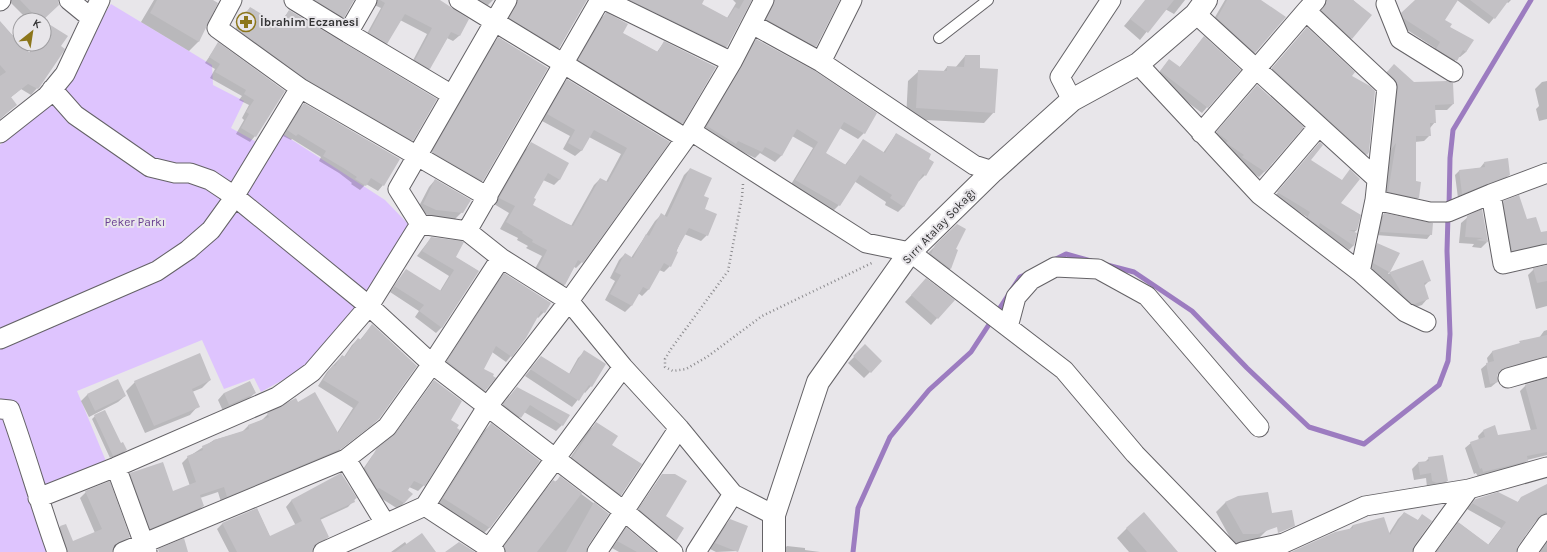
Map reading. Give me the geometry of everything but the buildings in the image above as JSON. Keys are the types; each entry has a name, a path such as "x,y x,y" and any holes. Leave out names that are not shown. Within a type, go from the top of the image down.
{"main road":[{"name":"Sırrı Atalay Sokağı","path":"774,552 774,515 818,382 905,251 1072,100 1138,64 1201,7"}],"street":[{"path":"69,0 92,18"},
{"path":"0,133 47,96 64,74 100,0"},
{"path":"232,0 217,28 300,88 488,197"},
{"path":"294,0 452,95"},
{"path":"348,33 367,0"},
{"path":"459,0 688,135 744,164 866,243 905,251 1064,370 1135,454 1230,552"},
{"path":"507,0 398,189 420,224 467,231 501,258 569,301 623,367 680,428 733,494 774,515"},
{"path":"467,231 488,197 563,62 600,0"},
{"path":"605,0 732,62"},
{"path":"323,552 425,506 487,407 569,301 688,135 732,62 764,0"},
{"path":"821,62 852,0"},
{"path":"1072,100 1060,78 1111,0"},
{"path":"1387,1 1400,39 1453,72"},
{"path":"1200,133 1311,5 1387,87 1375,200 1360,272"},
{"path":"1201,7 1257,69 1377,179"},
{"path":"752,24 821,62 974,165 993,171"},
{"path":"1138,64 1200,133 1260,195 1360,272 1404,312 1426,322"},
{"path":"0,339 157,271 188,250 211,230 234,196 300,88"},
{"path":"52,89 75,115 150,167 175,173 190,173 210,180 234,196 369,306 432,364 624,512 673,552"},
{"path":"1260,195 1319,126"},
{"path":"1375,200 1430,212 1448,212 1547,173"},
{"path":"1491,194 1503,264 1547,254"},
{"path":"38,498 116,467 277,397 312,372 369,306 420,224"},
{"path":"124,552 146,547 346,459 387,427 432,364 501,258"},
{"path":"1008,327 1016,297 1031,280 1055,267 1098,269 1147,296 1259,427"},
{"path":"425,506 493,550 554,458 623,367"},
{"path":"1508,378 1547,367"},
{"path":"0,409 10,410 30,464 38,498 57,552"},
{"path":"597,552 680,428"},
{"path":"346,459 385,523"},
{"path":"116,467 146,547"},
{"path":"1242,552 1285,547 1365,506 1469,488 1526,474 1547,467"},
{"path":"1423,552 1469,488"},
{"path":"696,552 733,494"},
{"path":"1527,552 1547,524"}],"lane":[{"path":"939,38 988,0"}],"path":[{"path":"744,164 742,197 728,271 671,349 665,359 665,367 673,371 686,368 707,357 762,316 905,251"}],"green space":[{"name":"Peker Parkı","path":"111,4 212,65 213,85 244,101 231,128 262,145 272,127 385,200 412,228 372,292 306,367 261,392 254,378 224,389 202,340 77,391 108,466 40,492 54,552 0,552 0,145 42,109"}],"waterway":[{"path":"1449,207 1450,158 1453,130 1531,0"},
{"path":"1107,265 1134,272 1192,311 1247,368 1309,427 1364,444 1439,385 1448,361 1450,334 1447,251 1448,215"},
{"path":"1054,260 1066,254 1091,261"},
{"path":"853,552 858,508 890,437 929,390 971,352 1020,277 1027,274"}],"place":[{"name":"İbrahim Eczanesi","path":"246,22"}]}
